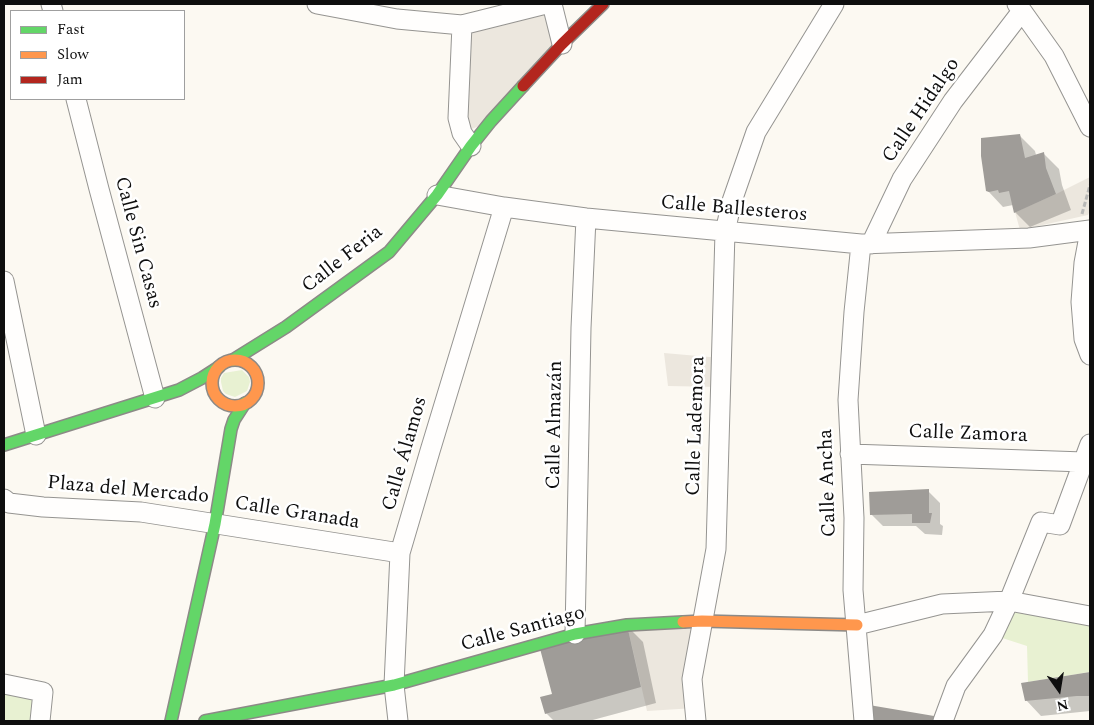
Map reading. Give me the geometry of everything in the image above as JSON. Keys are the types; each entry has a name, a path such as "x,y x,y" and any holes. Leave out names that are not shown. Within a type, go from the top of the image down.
{"street":[{"path":"316,4 397,11 462,25 546,4"},
{"path":"552,4 562,44"},
{"name":"Calle Feria","path":"233,360 286,327 388,252 437,195 490,121 562,44 603,4"},
{"name":"Calle Lademora","path":"696,721 692,680 716,549 725,232 732,201 756,132 834,4"},
{"path":"1020,7 1054,56 1090,127"},
{"name":"Calle Hidalgo","path":"866,244 902,179 948,108 1020,7"},
{"path":"462,25 458,118 462,133 471,146"},
{"name":"Calle Sin Casas","path":"76,100 155,398"},
{"name":"Calle Ballesteros","path":"437,195 504,207 586,218 866,244 1029,238 1087,226"},
{"name":"Calle Álamos","path":"398,721 394,684 400,553 504,207"},
{"name":"Calle Almazán","path":"575,634 581,328 586,218"},
{"path":"1087,226 1081,302 1084,339 1090,355"},
{"name":"Calle Ancha","path":"864,721 853,590 854,518 848,400 854,312 866,244"},
{"path":"4,286 36,435"},
{"name":"Calle Feria","path":"258,364 266,348 286,327"},
{"path":"4,445 179,390 228,361 233,360 240,360 252,367 258,364 258,386 251,399 236,405 225,403 219,399 213,386 213,380 218,367"},
{"path":"179,390 204,388 215,393"},
{"name":"Plaza del Mercado","path":"225,403 229,413 231,429"},
{"name":"Plaza del Mercado","path":"4,499 9,503 44,507 141,512 215,524 231,429 245,403"},
{"path":"943,721 956,686 993,635 1041,522 1060,525 1090,444"},
{"name":"Calle Zamora","path":"850,454 1084,462"},
{"path":"171,721 215,524"},
{"name":"Calle Granada","path":"215,524 400,553"},
{"path":"857,625 942,604 1009,601 1090,616"},
{"name":"Calle Santiago","path":"205,721 394,684 575,634 628,625 702,621 857,625"},
{"path":"4,684 43,692 40,721"}],"path":[{"path":"1087,226 1090,185"}],"green space":[{"path":"242,370 249,377 250,382 247,391 235,397 226,394 223,391 221,382 224,373"},
{"path":"1009,601 1090,624 1090,672 1028,682 1027,646 993,635"},
{"path":"4,684 43,692 40,721 4,721"}],"shaded area":[{"path":"546,4 562,44 491,121 462,133 462,25"},
{"path":"1090,177 1090,211 1088,215 1020,230 1015,212"},
{"path":"664,353 721,358 720,387 668,386"},
{"path":"702,621 695,708 647,711 627,625"}],"building":[{"path":"1020,134 1025,158 1044,152 1046,168 1056,194 1014,213 1009,191 999,193 998,190 986,191 981,156 981,138"},
{"path":"929,489 929,513 932,513 930,523 912,523 912,514 870,515 869,492"},
{"path":"627,625 641,687 545,714 540,697 552,694 539,645"},
{"path":"1090,672 1090,696 1025,701 1021,683"},
{"path":"863,704 940,717 939,721 864,721"}],"traffic: fast":[{"path":"233,360 286,327 389,252 437,195 491,121 523,86"},
{"path":"4,445 179,390 219,367"},
{"path":"171,721 215,524 231,429 234,420 245,403"},
{"path":"205,721 394,685 575,634 627,625 683,622"}],"traffic: slow":[{"path":"235,360 248,364 254,370 258,383 254,396 248,402 235,406 222,402 216,396 212,383 216,370 222,364 235,360"},
{"path":"683,622 857,625"}],"traffic: jam":[{"path":"523,86 603,4"}]}
